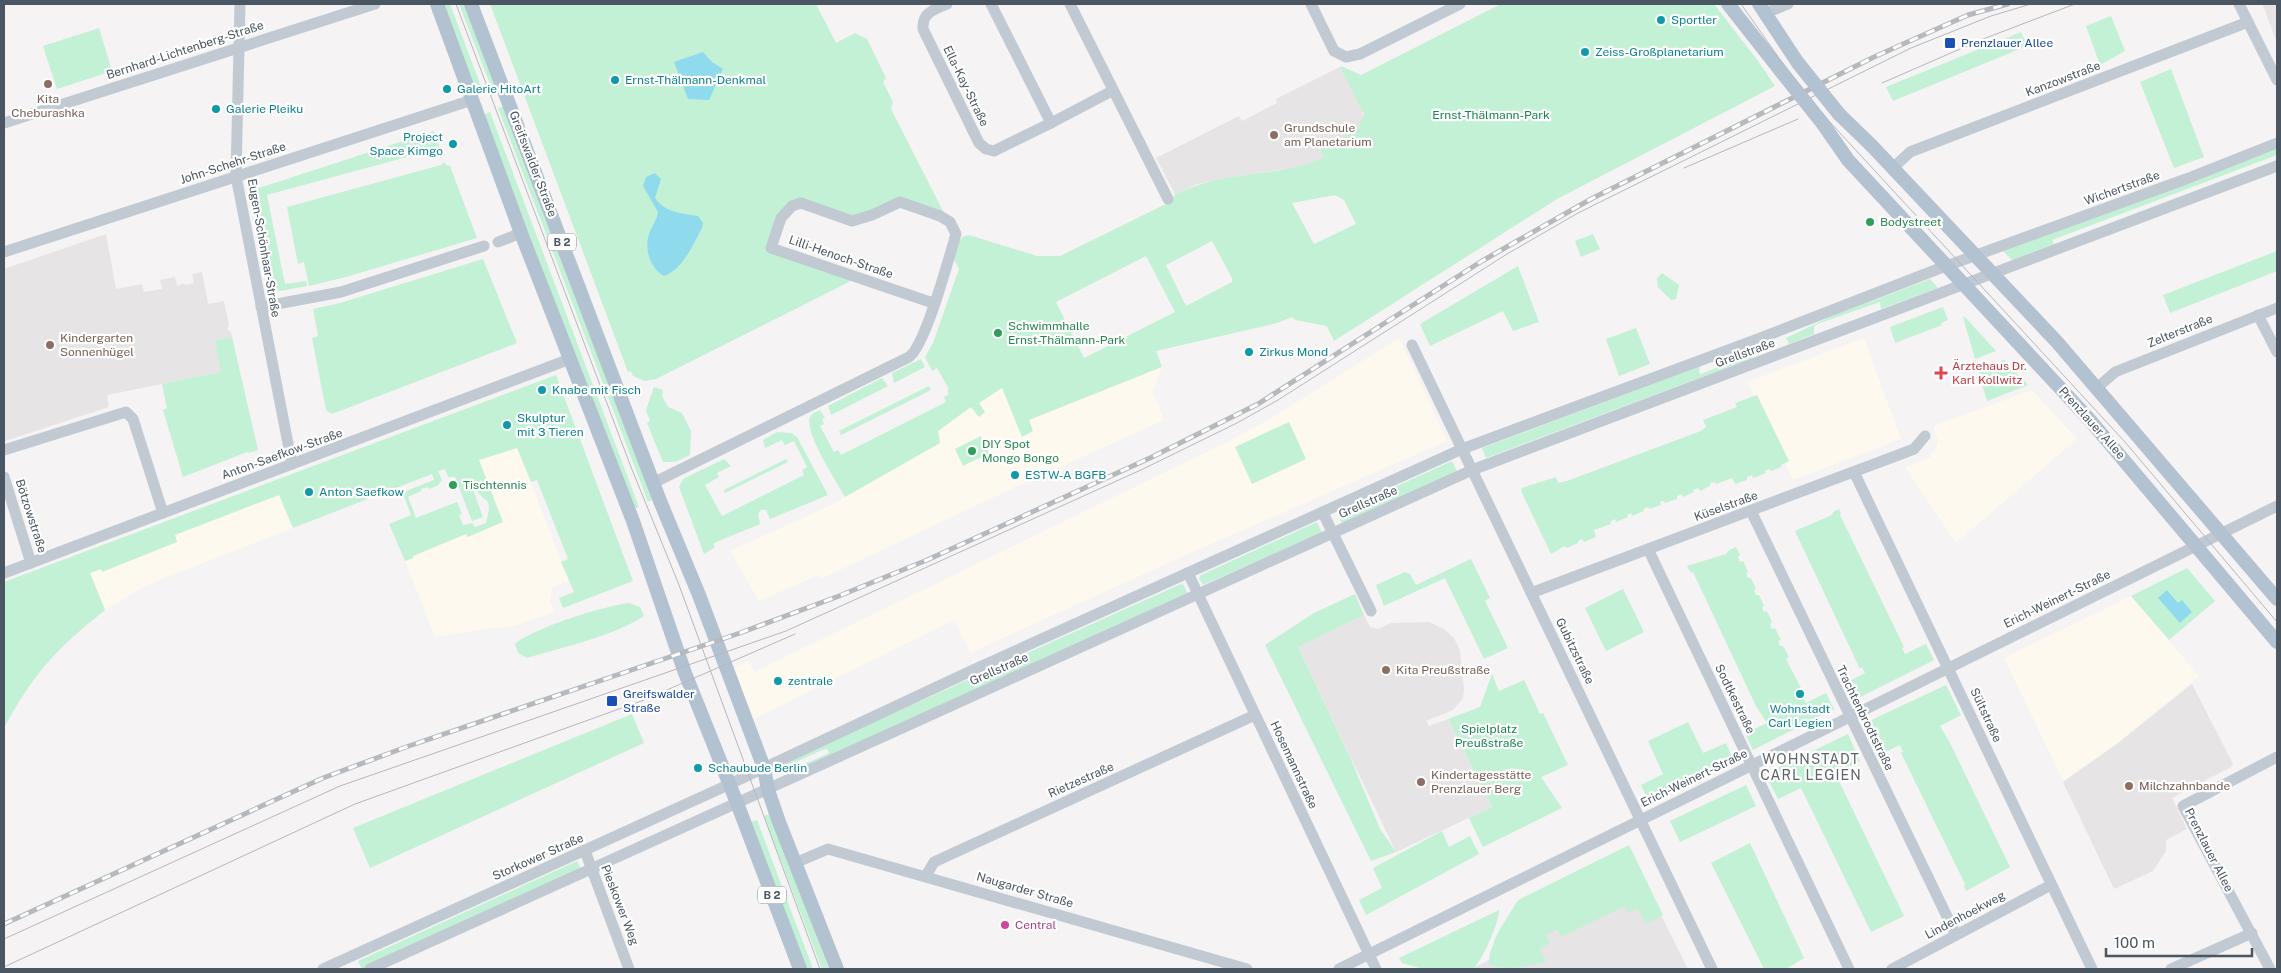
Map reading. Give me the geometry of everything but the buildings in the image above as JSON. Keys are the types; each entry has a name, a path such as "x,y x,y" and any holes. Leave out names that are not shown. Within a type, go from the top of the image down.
{"main road":[{"name":"B 2","path":"437,4 521,233 633,521 685,673 800,969"},
{"name":"Greifswalder Straße","path":"471,4 653,483 699,595 764,768 768,790 837,969"},
{"name":"Prenzlauer Allee","path":"1728,4 1823,124 1848,160 2089,419 2277,642"},
{"name":"Prenzlauer Allee","path":"1763,8 1798,63 1838,114 1893,168 2097,388 2277,599"}],"street":[{"name":"Eugen-Schönhaar-Straße","path":"240,4 236,176 260,308 292,464"},
{"name":"Bernhard-Lichtenberg-Straße","path":"4,123 375,4"},
{"name":"Ella-Kay-Straße","path":"947,4 928,14 922,20 923,29 982,146 994,151 1112,91"},
{"path":"992,4 1051,122"},
{"path":"1070,4 1168,200"},
{"path":"1311,4 1334,50 1346,57 1360,54 1460,4"},
{"path":"1763,8 1788,4"},
{"path":"2239,4 2277,80"},
{"name":"Kanzowstraße","path":"1893,168 1910,152 2248,22"},
{"name":"John-Schehr-Straße","path":"4,252 472,100"},
{"name":"Wichertstraße","path":"1974,256 2186,179 2277,143"},
{"path":"1993,275 2277,166"},
{"name":"Lilli-Henoch-Straße","path":"653,483 909,357 913,354 922,338 934,303 956,234 950,222 940,216 900,202 872,215 852,221 801,203 792,206 781,218 771,248 934,303"},
{"path":"498,242 521,233"},
{"path":"260,308 341,292 484,246"},
{"name":"Grellstraße","path":"764,768 1462,449 1974,256"},
{"name":"Grellstraße","path":"768,790 1197,593 1472,470 1993,275"},
{"name":"Zelterstraße","path":"2097,388 2115,372 2277,308"},
{"path":"2258,315 2277,352"},
{"name":"Gubitzstraße","path":"1412,345 1712,969"},
{"name":"Anton-Saefkow-Straße","path":"4,573 392,428 570,359"},
{"path":"4,450 126,412 133,419 163,513"},
{"name":"Küselstraße","path":"1531,593 1914,449 1924,436"},
{"name":"Sültstraße","path":"1854,472 2092,969"},
{"name":"Bötzowstraße","path":"4,477 31,563"},
{"path":"2221,533 2277,506"},
{"name":"Trachtenbrodtstraße","path":"1751,511 1956,935"},
{"path":"1323,513 1371,611"},
{"name":"Erich-Weinert-Straße","path":"1338,969 2221,533"},
{"name":"Sodtkestraße","path":"1648,549 1849,969"},
{"name":"Hosemannstraße","path":"1188,573 1376,969"},
{"name":"Rietzestraße","path":"926,876 934,862 1255,715"},
{"name":"Prenzlauer Allee","path":"2270,969 2234,897 2183,806 2277,757"},
{"name":"Storkower Straße","path":"324,969 764,768"},
{"path":"370,969 768,790"},
{"name":"Naugarder Straße","path":"795,863 828,849 1247,969"},
{"name":"Pieskower Weg","path":"585,851 629,969"},
{"name":"Lindenhoekweg","path":"1892,969 2051,885"},
{"path":"2171,969 2252,933"}],"shaded area":[{"path":"2262,4 2277,4 2277,43 2264,8"},
{"name":"Grundschule am Planetarium","path":"1340,67 1362,109 1363,120 1358,128 1336,144 1320,148 1324,157 1305,166 1198,184 1175,194 1156,158 1239,116 1242,121 1277,103 1276,99"},
{"path":"106,234 116,289 142,284 144,292 162,289 160,280 175,277 177,286 184,283 185,285 194,283 192,274 202,272 208,304 224,301 229,326 227,329 231,332 232,337 215,340 222,372 107,395 109,407 5,441 4,269"},
{"path":"1399,338 1447,441 1188,554 970,653 954,620 752,720 732,669 749,661 754,672 1227,442 1268,420"},
{"path":"1864,338 1901,439 1793,480 1747,382"},
{"path":"1155,351 1162,367 1153,392 1164,420 979,504 821,579 819,575 759,601 730,551 831,505 940,443 938,431 971,407 979,416 985,412 979,403 1002,388"},
{"path":"2032,390 2077,439 1956,543 1905,467 1931,457 1930,454 1935,451 1938,441 1933,426"},
{"path":"517,447 569,581 553,587 550,601 555,612 510,627 435,637 405,561 413,558 412,556 467,534 467,536 503,522 479,460"},
{"path":"279,495 293,528 149,584 105,610 90,573 101,569 102,572 177,542 174,535"},
{"path":"2131,596 2199,676 2116,744 2063,781 2004,658"},
{"path":"1364,615 1370,627 1378,629 1391,623 1429,622 1444,629 1454,638 1460,651 1464,690 1463,698 1453,710 1426,721 1429,726 1448,719 1492,807 1396,852 1298,647"},
{"name":"Milchzahnbande","path":"2192,684 2233,764 2231,767 2172,798 2187,829 2166,840 2166,851 2153,871 2114,889 2063,782 2117,744"},
{"path":"1642,877 1688,969 1472,969"}],"green space":[{"path":"442,4 450,4 483,92 476,95"},
{"path":"459,4 465,4 496,85 491,87"},
{"path":"490,4 816,4 836,43 855,33 867,39 886,78 883,82 893,102 891,109 944,213 899,199 870,212 852,216 799,200 782,209 768,250 850,280 849,282 656,379 645,381 633,376 631,371 628,372"},
{"name":"Ernst-Thälmann-Park","path":"1501,4 1714,4 1775,86 1557,199 1334,341 1327,326 1295,320 1292,317 1277,323 1156,351 1162,367 1029,420 1033,431 1022,437 1002,388 979,403 985,412 979,417 971,407 938,431 940,443 845,497 816,445 809,424 810,417 820,410 825,418 822,419 824,424 820,426 834,452 838,450 841,455 946,402 944,397 948,395 948,387 937,368 932,371 925,357 933,343 959,269 953,258 959,241 962,238 969,235 1037,256 1060,256 1172,201 1175,194 1188,189 1219,179 1288,169 1312,162 1324,157 1320,148 1336,144 1339,139 1358,128 1364,114 1340,67 1361,75","holes":["1335,195 1344,200 1356,224 1314,244 1292,203","1212,241 1232,278 1232,282 1186,306 1166,265","1146,256 1175,312 1084,358 1056,302"]},
{"path":"2111,16 2125,51 2100,65 2086,26"},
{"path":"99,28 112,71 57,89 43,46"},
{"path":"2021,32 2027,46 1893,101 1886,87"},
{"path":"2171,69 2204,157 2174,168 2140,82"},
{"path":"505,106 654,499 648,502 498,108"},
{"path":"490,112 639,507 633,509 484,115"},
{"path":"434,131 440,148 267,195 285,284 306,281 307,286 275,292 256,189"},
{"path":"2277,149 2277,155 2052,240 2054,244 2277,160 2277,163 2014,262 2003,251"},
{"path":"444,162 450,166 477,238 346,277 309,286 304,262 298,264 287,207 441,165"},
{"path":"1593,234 1600,249 1581,257 1575,241"},
{"path":"2277,251 2277,271 2170,313 2163,295"},
{"path":"483,259 517,343 332,414 326,410 312,338 318,336 313,309 340,303"},
{"path":"1518,266 1539,322 1513,331 1503,311 1430,346 1420,324"},
{"path":"1662,273 1679,285 1676,299 1671,300 1658,287 1657,278"},
{"path":"1930,279 1938,288 1881,309 1880,302 1820,323 1814,326 1814,334 1789,344 1786,338 1832,316"},
{"path":"1943,307 1948,320 1941,323 1942,325 1895,343 1890,327"},
{"path":"1963,317 1965,317 1996,351 1975,359"},
{"path":"1636,328 1650,364 1619,376 1606,339"},
{"path":"232,337 258,450 247,452 183,477 163,410 167,408 162,384 221,372 215,340"},
{"path":"1749,348 1753,358 1486,458 1482,448 1700,366 1699,373 1701,374 1741,358 1743,350"},
{"path":"921,359 925,367 894,383 892,373"},
{"path":"2004,360 2028,385 1987,401 1978,370"},
{"path":"556,375 633,581 563,608 559,598 574,592 561,562 568,559 537,480 531,482 517,448 479,460 503,522 468,537 466,534 405,561 389,524 411,515 404,496 406,491 434,480 432,474 293,528 279,495 175,535 177,542 102,572 101,569 90,573 105,610 73,637 47,663 26,692 4,728 4,582","holes":["445,469 448,477 455,477 472,521 483,517 472,487 475,486 488,503 486,523 475,527 472,523 463,525 459,515 462,514 457,502 416,518 408,497 421,491 421,489 437,486 442,480 438,471"]},
{"path":"882,378 888,386 831,415 828,406"},
{"path":"929,386 931,390 841,435 839,431"},
{"path":"654,387 663,390 662,396 668,407 682,413 691,431 690,455 675,462 663,462 647,423 650,421 646,410"},
{"path":"1757,395 1789,461 1781,465 1781,467 1771,471 1769,469 1765,471 1766,473 1753,478 1752,475 1747,477 1747,480 1735,484 1732,478 1716,484 1715,482 1710,483 1710,486 1700,491 1698,488 1683,497 1681,494 1677,496 1677,499 1665,503 1664,501 1660,502 1661,505 1649,509 1648,507 1643,509 1644,511 1632,516 1631,513 1627,515 1628,517 1616,522 1615,519 1610,522 1611,524 1594,530 1596,537 1584,542 1582,539 1578,543 1567,548 1565,546 1551,554 1521,491 1522,488 1556,477 1558,483 1567,481 1701,431 1706,427 1703,420 1737,407 1735,403"},
{"path":"1289,422 1306,459 1252,484 1235,447"},
{"path":"777,432 791,433 797,437 828,495 770,519 766,510 761,510 758,514 760,524 714,543 714,548 704,554 679,487 683,479 724,459 731,466 717,473 719,477 705,485 722,516 804,475 802,470 807,467 794,441 785,445 782,440 765,448 763,440"},
{"name":"DIY Spot Mongo Bongo","path":"981,436 989,453 963,466 955,449"},
{"path":"786,459 788,462 725,493 724,490"},
{"path":"1452,461 1457,471 1342,524 1337,513"},
{"path":"1839,509 1840,515 1904,647 1902,648 1905,654 1926,644 1934,660 1852,701 1844,684 1865,673 1862,667 1860,669 1795,531 1832,515 1833,512"},
{"path":"1317,522 1322,533 1203,585 1199,578 1201,575"},
{"path":"1736,547 1740,555 1738,557 1740,562 1743,561 1748,572 1746,573 1748,578 1751,578 1756,589 1754,590 1756,595 1759,595 1764,606 1762,607 1764,612 1767,611 1772,622 1770,624 1772,629 1775,628 1781,640 1778,641 1780,646 1783,646 1789,657 1786,659 1805,696 1803,697 1806,703 1826,693 1834,709 1753,750 1745,733 1767,723 1756,706 1693,572 1691,573 1687,566 1726,554 1729,550"},
{"path":"1471,559 1490,598 1485,601 1508,648 1484,659 1445,578 1384,606 1376,585 1405,572 1410,574 1416,585"},
{"path":"2187,568 2215,601 2169,640 2131,596"},
{"path":"1181,584 1184,585 1187,593 788,775 787,772 829,753 827,749 822,750 785,767 784,765 818,747"},
{"path":"1623,589 1644,632 1606,651 1585,608"},
{"path":"1355,594 1364,615 1298,647 1350,757 1380,829 1396,852 1371,861 1265,645 1314,613"},
{"path":"629,603 640,607 644,616 631,624 602,636 527,658 518,653 515,644 537,631 587,613"},
{"name":"Spielplatz Preußstraße","path":"1492,674 1499,691 1524,680 1540,714 1543,713 1568,765 1541,777 1562,808 1483,847 1469,818 1492,807 1448,719 1480,707"},
{"path":"1946,685 1961,715 1940,726 2010,867 1966,891 1965,884 1901,753 1903,752 1900,745 1879,755 1865,723"},
{"path":"632,714 644,743 370,868 353,828"},
{"path":"1688,722 1703,753 1726,743 1733,759 1648,800 1641,785 1663,774 1648,741"},
{"path":"1848,734 1860,761 1835,773 1904,916 1871,932 1801,788 1778,799 1765,774"},
{"path":"1746,785 1756,806 1680,842 1670,821"},
{"path":"770,814 829,969 822,969 764,816"},
{"path":"757,820 813,969 806,969 751,822"},
{"path":"1442,831 1449,847 1470,836 1479,854 1366,915 1359,900 1382,888 1373,868"},
{"path":"1750,843 1804,958 1786,969 1764,969 1711,863"},
{"path":"1629,845 1663,915 1646,924 1638,908 1628,913 1625,906 1561,937 1557,929 1546,935 1550,943 1539,949 1546,962 1509,968 1489,963 1490,953 1497,934 1518,900"},
{"path":"577,861 581,869 362,969 358,961"},
{"path":"1499,910 1497,923 1490,940 1474,968 1423,969 1402,963 1399,958"}],"water":[{"path":"703,52 712,62 723,69 709,100 688,99 674,62"},
{"path":"655,173 661,179 655,198 659,203 674,212 698,216 703,223 687,256 677,268 664,276 659,273 649,258 647,246 649,234 658,212 643,186 646,177"},
{"path":"2167,590 2178,603 2182,600 2192,612 2180,623 2158,598"}],"tram line":[{"path":"456,4 631,467 679,585 820,969"},
{"path":"1741,4 1786,68 1828,120 2125,442 2277,622"},
{"path":"4,939 340,786 786,631 1143,469 1237,423 1278,400 1507,254 1578,213 1911,48 1991,16 2031,4"},
{"path":"1882,83 1983,39 2075,4"},
{"path":"1684,168 1798,119"},
{"path":"4,967 355,804 644,700 795,634"}],"railway":[{"path":"4,924 323,778 406,747 740,633 839,596 927,560 1150,458 1258,404 1482,261 1591,199 1874,57 1968,15 2008,4"}],"place":[{"name":"Sportler","path":"1661,20"},
{"name":"Prenzlauer Allee","path":"1950,43"},
{"name":"Zeiss-Großplanetarium","path":"1585,52"},
{"name":"Ernst-Thälmann-Denkmal","path":"615,80"},
{"name":"Kita Cheburashka","path":"48,84"},
{"name":"Galerie HitoArt","path":"447,89"},
{"name":"Galerie Pleiku","path":"216,109"},
{"name":"Grundschule am Planetarium","path":"1274,135"},
{"name":"Project Space Kimgo","path":"453,144"},
{"name":"Bodystreet","path":"1870,222"},
{"name":"Schwimmhalle Ernst-Thälmann-Park","path":"998,333"},
{"name":"Kindergarten Sonnenhügel","path":"50,345"},
{"name":"Zirkus Mond","path":"1249,352"},
{"name":"Ärztehaus Dr. Karl Kollwitz","path":"1941,373"},
{"name":"Knabe mit Fisch","path":"542,390"},
{"name":"Skulptur mit 3 Tieren","path":"507,425"},
{"name":"DIY Spot Mongo Bongo","path":"972,451"},
{"name":"ESTW-A BGFB","path":"1015,475"},
{"name":"Tischtennis","path":"453,485"},
{"name":"Anton Saefkow","path":"309,492"},
{"name":"Kita Preußstraße","path":"1386,670"},
{"name":"zentrale","path":"778,681"},
{"name":"Wohnstadt Carl Legien","path":"1800,694"},
{"name":"Greifswalder Straße","path":"612,701"},
{"name":"Schaubude Berlin","path":"698,768"},
{"name":"Kindertagesstätte Prenzlauer Berg","path":"1421,782"},
{"name":"Milchzahnbande","path":"2129,786"},
{"name":"Central","path":"1005,925"}],"district":[{"name":"WOHNSTADT CARL LEGIEN","path":"1811,768"}]}
